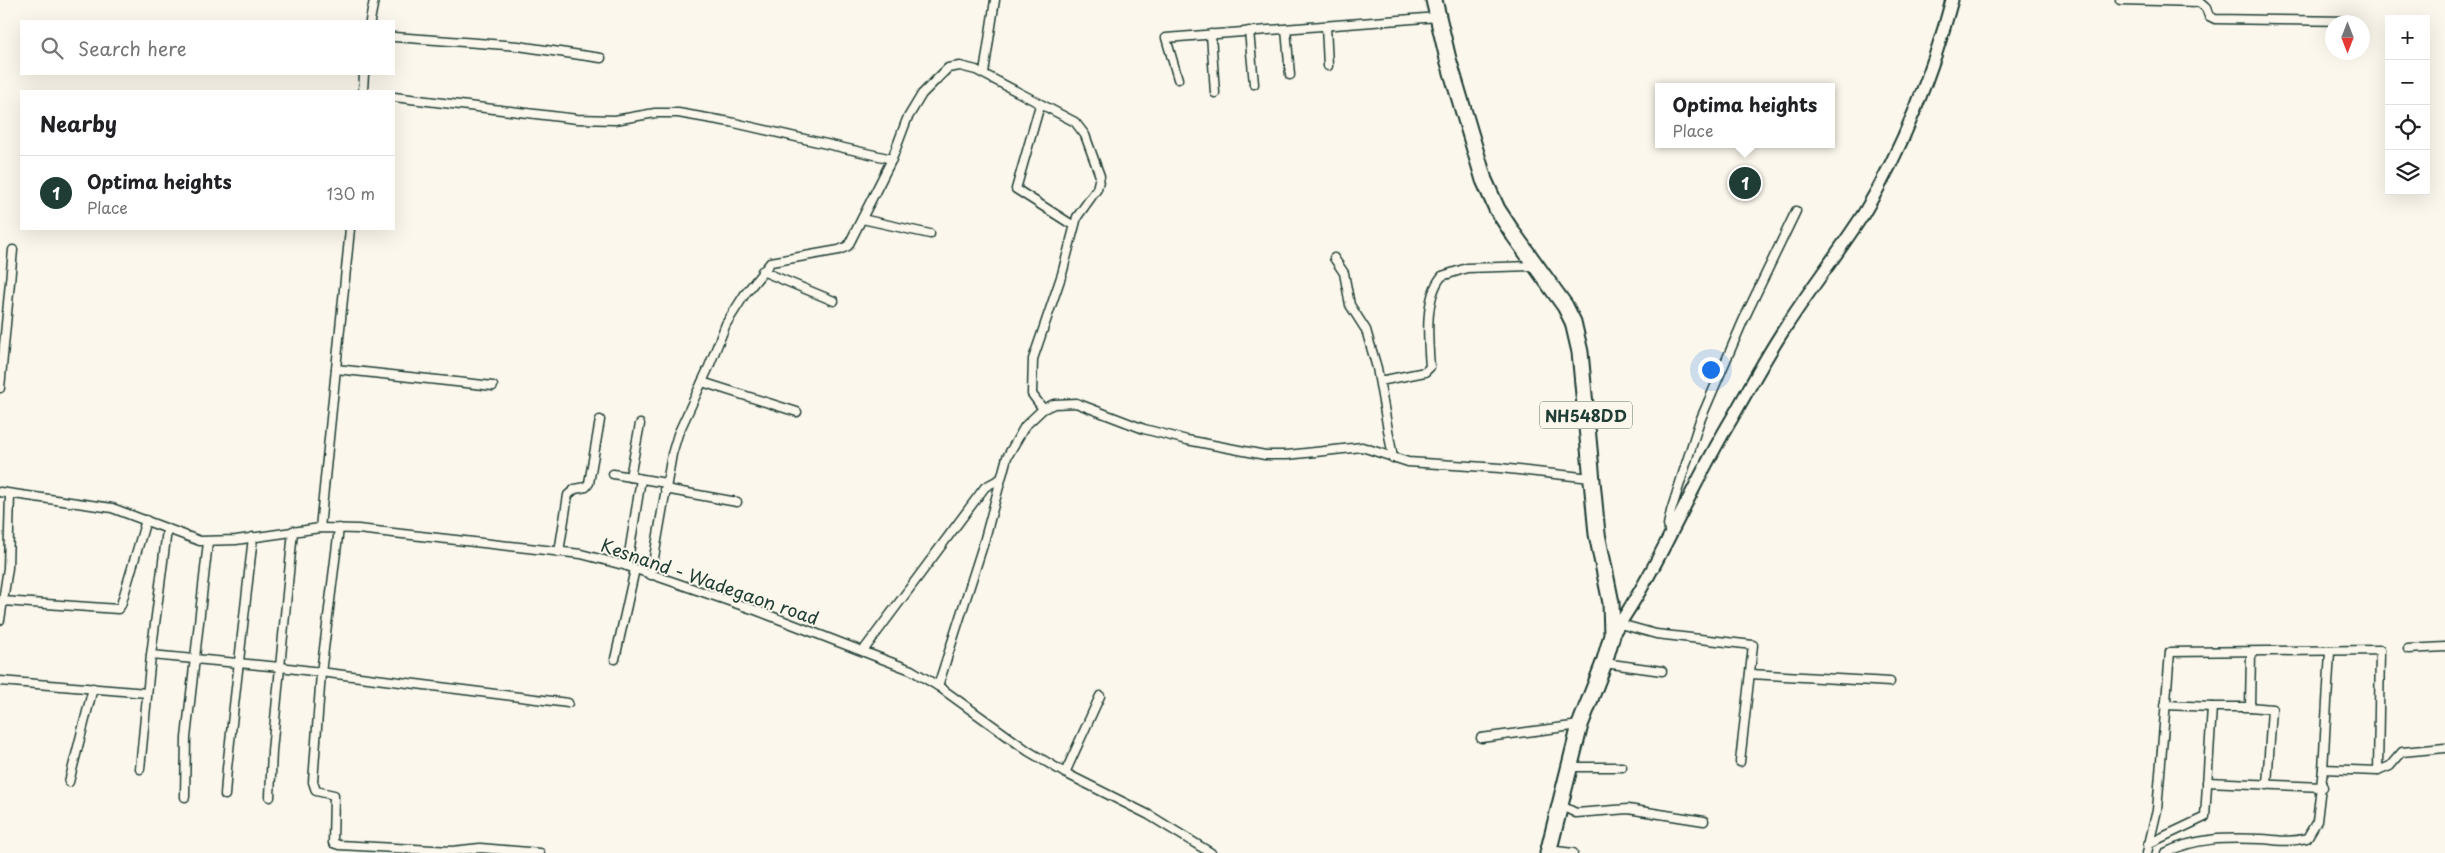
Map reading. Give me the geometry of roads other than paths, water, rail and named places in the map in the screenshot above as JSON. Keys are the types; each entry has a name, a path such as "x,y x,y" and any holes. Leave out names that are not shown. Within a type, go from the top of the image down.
{"highway":[{"name":"NH548DD","path":"1434,0 1448,59 1484,180 1497,209 1565,306 1578,336 1597,534 1616,630 1580,725 1548,852"}],"street":[{"path":"370,20 374,0"},
{"path":"984,73 995,0"},
{"path":"1740,762 1753,645 1616,630 1670,537 1718,442 1784,329 1864,212 1903,137 1924,88 1952,0"},
{"path":"2120,0 2191,1 2202,4 2209,16 2215,19 2325,21"},
{"path":"1178,79 1166,38 1438,17"},
{"path":"1326,26 1328,66"},
{"path":"1286,29 1290,76"},
{"path":"1249,32 1254,84"},
{"path":"1211,34 1215,93"},
{"path":"395,37 518,46 601,58"},
{"path":"651,575 675,442 726,324 762,271 774,261 844,248 850,243 892,159 911,110 943,72 960,66 984,73 1080,127 1099,170 1100,183 1080,211 1074,226 1067,256 1031,367 1032,394 1043,409"},
{"path":"363,90 364,75"},
{"path":"395,97 577,120 615,120 655,114 678,113 730,122 892,159"},
{"path":"1040,105 1016,189 1074,226"},
{"path":"1670,537 1668,525 1671,511 1699,423 1743,321 1796,211"},
{"path":"862,219 930,234"},
{"path":"320,528 350,230"},
{"path":"0,388 13,250"},
{"path":"1334,258 1346,277 1350,305 1366,330 1380,381 1393,458"},
{"path":"1380,381 1425,372 1430,367 1429,321 1433,292 1442,276 1467,268 1536,266"},
{"path":"762,271 834,301"},
{"path":"336,369 493,386"},
{"path":"702,382 797,412"},
{"path":"938,686 984,542 1000,479 1013,444 1026,426 1043,409 1064,402 1076,403 1144,429 1187,440 1265,455 1362,447 1408,462 1500,468 1591,478"},
{"path":"559,552 568,495 572,490 586,487 589,483 600,420"},
{"path":"630,477 640,424"},
{"path":"613,474 737,502"},
{"path":"627,566 641,479"},
{"path":"863,651 985,487 1000,479"},
{"name":"Kesnand - Wadegaon road","path":"0,492 88,503 112,508 192,539 208,542 320,528 339,528 559,552 627,566 758,611 896,664 938,686 1028,751 1065,773 1150,815 1212,853"},
{"path":"0,620 8,568 10,494"},
{"path":"3,601 118,609 121,605 146,520"},
{"path":"339,528 322,672 313,786 316,791 332,794 335,798 331,840 333,843 358,846 452,851 480,848 540,853"},
{"path":"140,769 150,655 167,530"},
{"path":"270,797 272,751 293,531"},
{"path":"225,795 253,537"},
{"path":"185,797 186,738 208,542"},
{"path":"614,659 635,569"},
{"path":"2408,649 2445,647"},
{"path":"2148,853 2148,844 2157,810 2170,652 2330,652 2380,650 2378,771"},
{"path":"2250,707 2251,652"},
{"path":"2166,853 2183,844 2213,838 2290,843 2307,838 2317,821 2323,787 2330,652"},
{"path":"150,655 322,672 568,703"},
{"path":"1604,663 1662,671"},
{"path":"1750,674 1890,682"},
{"path":"0,681 147,693"},
{"path":"69,782 93,688"},
{"path":"1065,773 1100,696"},
{"path":"2165,705 2272,709 2267,785"},
{"path":"2148,844 2205,817 2212,707"},
{"path":"1481,738 1580,725"},
{"path":"2323,769 2378,771 2390,766 2402,752 2445,748"},
{"path":"1569,767 1622,767"},
{"path":"2207,782 2323,787"},
{"path":"1560,805 1576,814 1628,809 1704,821"},
{"path":"1548,852 1573,853"}],"place":[{"name":"Optima heights","path":"1745,183"}]}
